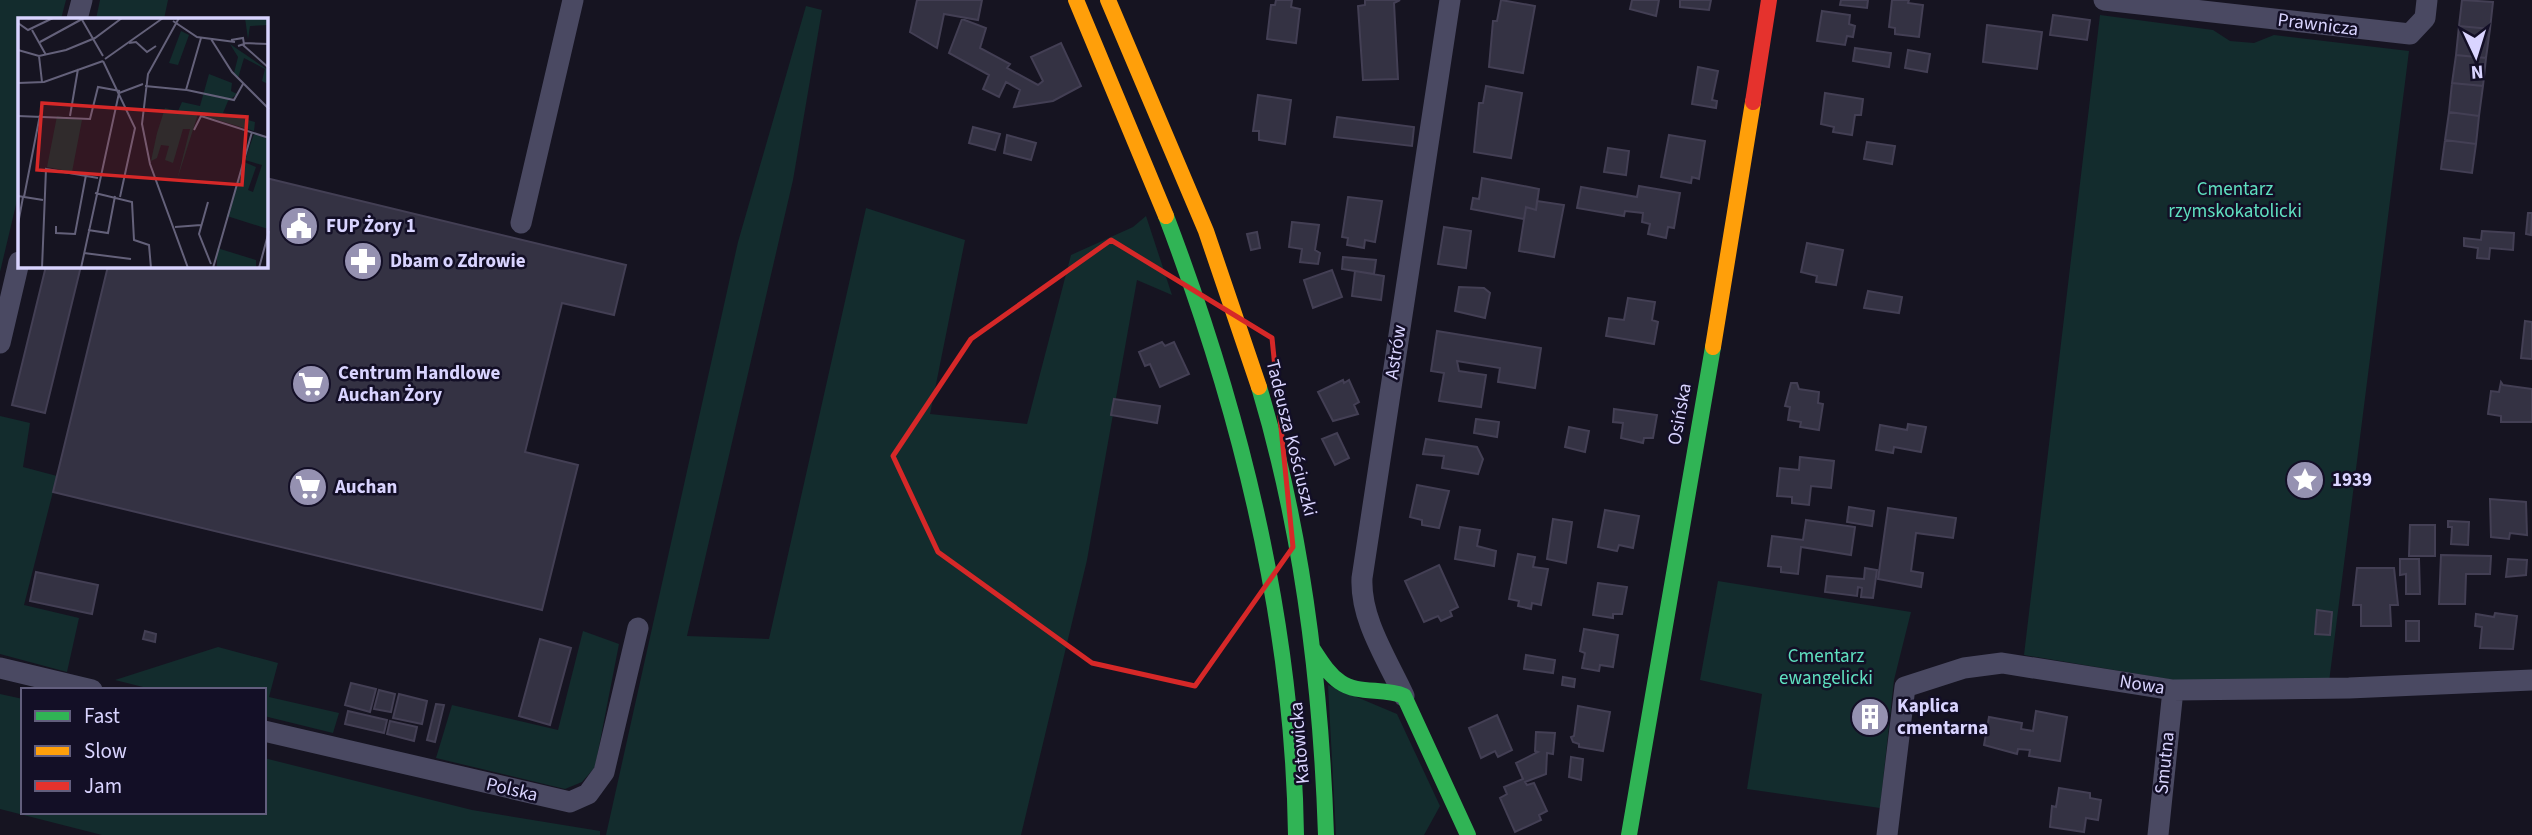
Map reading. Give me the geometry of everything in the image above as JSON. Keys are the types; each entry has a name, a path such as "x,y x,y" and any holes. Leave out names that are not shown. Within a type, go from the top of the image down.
{"main road":[{"name":"Katowicka","path":"1076,0 1160,197 1222,373 1256,508 1282,658 1296,835"},
{"name":"Tadeusza Kościuszki","path":"1108,0 1220,266 1252,367 1287,503 1312,648 1334,677 1346,686 1383,688 1404,696"},
{"name":"Osińska","path":"1629,835 1734,226 1769,0"},
{"name":"Katowicka","path":"1312,648 1322,748 1326,835"},
{"path":"1404,696 1468,835"}],"street":[{"path":"77,18 82,0"},
{"path":"522,223 573,0"},
{"name":"Astrów","path":"1404,696 1364,607 1362,578 1450,0"},
{"name":"Prawnicza","path":"2104,0 2410,34 2425,18 2427,0"},
{"path":"0,342 18,266"},
{"name":"Polska","path":"266,731 570,802 588,794 604,772 638,628"},
{"name":"Nowa","path":"1886,835 1905,687 1964,668 2002,663 2173,690 2349,688 2532,680"},
{"path":"0,668 84,688"},
{"name":"Smutna","path":"2158,835 2173,690"}],"highlighted area":[{"path":"1111,240 1272,338 1293,547 1195,686 1092,663 938,552 893,456 971,339"}],"green space":[{"path":"0,0 66,0 61,18 18,18 18,196 0,272"},
{"path":"100,0 168,0 164,18 96,18"},
{"path":"806,6 822,10 793,180 687,636 769,639 866,208 965,240 930,414 1027,424 1071,255 1133,227 1146,216 1172,295 1137,280 1087,560 1021,835 606,835 738,242"},
{"name":"Cmentarz rzymskokatolicki","path":"2100,15 2213,30 2230,41 2254,43 2274,35 2409,51 2329,682 2174,680 2024,655"},
{"path":"0,416 30,423 23,467 57,476 24,605 79,618 67,672 0,654"},
{"name":"Cmentarz ewangelicki","path":"1718,581 1911,612 1894,680 1880,808 1747,789 1762,694 1700,680"},
{"path":"583,631 619,644 595,767 582,782 565,789 436,758 452,705 558,730"},
{"path":"218,647 278,663 269,697 339,713 333,733 266,716 266,688 147,688 115,680"},
{"path":"1328,685 1397,714 1440,806 1424,835 1336,835"},
{"path":"0,694 21,699 21,814 266,814 266,758 472,810 600,831 600,835 102,835 0,809"}],"building":[{"path":"917,0 982,0 978,20 944,14 937,48 910,32"},
{"path":"1276,0 1292,0 1291,7 1300,9 1296,43 1267,39 1271,5 1275,5"},
{"path":"1365,0 1400,0 1394,3 1398,79 1363,80 1358,6 1365,5"},
{"path":"1501,0 1535,6 1523,73 1489,67 1493,21 1497,21"},
{"path":"1632,0 1659,0 1656,16 1630,9"},
{"path":"1680,0 1711,0 1709,10 1680,7"},
{"path":"1841,0 1868,0 1867,8 1840,5"},
{"path":"1892,0 1909,0 1908,3 1923,5 1919,37 1895,34 1895,28 1889,27"},
{"path":"2462,0 2493,2 2490,29 2459,26"},
{"path":"1822,11 1850,15 1849,24 1855,26 1853,37 1847,36 1845,45 1817,41"},
{"path":"2053,15 2090,20 2087,40 2050,35"},
{"path":"962,19 986,28 980,48 1010,64 1007,68 1038,85 1043,81 1031,57 1061,43 1081,86 1053,101 1014,107 1020,90 1006,82 999,97 983,89 989,75 949,53"},
{"path":"1987,25 2042,32 2037,69 1983,62"},
{"path":"2459,26 2490,29 2486,58 2456,55"},
{"path":"1855,48 1891,53 1889,67 1853,61"},
{"path":"1908,50 1930,54 1927,72 1905,68"},
{"path":"2456,55 2486,58 2483,86 2452,83"},
{"path":"1698,67 1718,71 1712,100 1717,101 1716,108 1692,104"},
{"path":"2452,83 2483,86 2479,116 2449,112"},
{"path":"1486,86 1522,93 1511,158 1474,152 1479,103 1483,103"},
{"path":"1825,93 1863,99 1861,115 1855,115 1852,135 1833,132 1834,127 1821,124"},
{"path":"1258,95 1291,100 1285,144 1259,140 1259,131 1253,131"},
{"path":"2449,112 2479,116 2476,144 2445,140"},
{"path":"1337,117 1414,127 1412,146 1334,137"},
{"path":"973,127 1000,134 995,150 969,143"},
{"path":"1007,135 1036,143 1031,160 1004,153"},
{"path":"1669,135 1705,141 1699,179 1692,177 1691,183 1661,177"},
{"path":"2445,140 2476,144 2472,173 2441,169"},
{"path":"1867,142 1895,146 1892,164 1864,159"},
{"path":"1608,148 1629,151 1626,175 1604,172"},
{"name":"Centrum Handlowe Auchan Żory","path":"268,178 626,265 614,315 562,303 525,452 578,465 542,610 53,492 108,268 268,268"},
{"path":"1482,178 1539,189 1536,210 1526,207 1524,219 1471,209 1473,198 1479,199"},
{"path":"1639,186 1680,193 1674,228 1668,227 1666,238 1648,234 1650,224 1642,222 1643,213 1625,211 1624,216 1577,208 1581,187 1637,197"},
{"path":"1348,197 1382,201 1375,242 1365,240 1364,248 1347,245 1348,238 1342,237"},
{"path":"1537,201 1564,205 1554,257 1519,251 1526,207 1536,210"},
{"path":"2528,213 2532,213 2531,235 2526,234"},
{"path":"1292,222 1319,225 1315,250 1320,253 1318,264 1300,262 1302,249 1289,247"},
{"path":"1444,227 1471,231 1466,268 1438,264"},
{"path":"2482,231 2514,233 2513,250 2490,248 2489,259 2477,258 2478,248 2464,246 2464,238 2481,240"},
{"path":"1257,232 1260,248 1251,250 1247,234"},
{"path":"1807,243 1843,250 1836,285 1816,282 1817,276 1801,272"},
{"path":"1343,257 1376,260 1374,274 1342,269"},
{"path":"46,268 81,268 45,413 12,405"},
{"path":"1332,270 1342,297 1313,308 1304,280"},
{"path":"1355,271 1384,276 1381,300 1352,296"},
{"path":"1459,287 1484,288 1490,293 1485,318 1455,311"},
{"path":"1868,291 1902,297 1899,313 1864,308"},
{"path":"1628,298 1655,302 1652,320 1658,322 1654,344 1606,336 1609,318 1624,320"},
{"path":"2525,321 2532,322 2532,359 2521,358"},
{"path":"1437,331 1541,348 1535,388 1498,382 1500,368 1457,361 1459,371 1486,375 1481,407 1439,401 1444,373 1431,371"},
{"path":"1162,342 1165,346 1174,342 1189,374 1160,387 1150,364 1145,366 1139,352"},
{"path":"1343,380 1344,383 1349,380 1359,402 1354,405 1358,414 1333,421 1318,392"},
{"path":"2501,382 2503,385 2532,389 2532,422 2501,422 2501,416 2488,414 2491,391 2499,392"},
{"path":"1791,383 1797,383 1799,389 1819,392 1818,403 1823,404 1819,430 1800,427 1801,422 1788,420 1790,407 1785,406"},
{"path":"1114,399 1160,406 1157,423 1111,415"},
{"path":"1614,409 1657,415 1653,438 1644,438 1643,443 1621,438 1623,423 1613,422"},
{"path":"1476,419 1499,422 1497,437 1474,433"},
{"path":"1908,424 1926,427 1921,452 1894,447 1893,453 1876,450 1880,425 1907,430"},
{"path":"1569,427 1589,431 1585,452 1565,447"},
{"path":"1337,433 1349,458 1335,465 1322,439"},
{"path":"1426,439 1477,447 1483,459 1478,474 1442,468 1444,456 1423,454"},
{"path":"1800,457 1834,461 1831,488 1811,486 1809,505 1792,503 1792,497 1777,496 1780,468 1799,470"},
{"path":"1417,485 1449,491 1439,528 1422,525 1422,520 1410,517"},
{"path":"2490,499 2526,502 2527,535 2510,533 2509,539 2491,537"},
{"path":"1849,507 1874,511 1872,526 1847,522"},
{"path":"1888,508 1956,518 1953,538 1916,533 1911,571 1923,573 1921,587 1878,579"},
{"path":"1605,510 1639,516 1633,548 1619,545 1617,551 1598,547"},
{"path":"1553,519 1572,522 1566,563 1547,559"},
{"path":"1806,520 1855,527 1851,555 1801,547 1798,574 1781,572 1781,567 1768,566 1772,536 1803,540"},
{"path":"2448,521 2469,522 2468,545 2451,544 2452,527 2448,527"},
{"path":"2410,525 2435,525 2435,556 2409,556"},
{"path":"1460,527 1480,530 1477,546 1496,551 1494,566 1455,559"},
{"path":"1518,554 1535,557 1533,567 1548,569 1541,605 1532,603 1531,609 1518,606 1519,601 1509,599"},
{"path":"2441,555 2491,556 2490,574 2466,574 2465,604 2439,604"},
{"path":"2400,559 2419,559 2420,594 2406,594 2406,574 2400,575"},
{"path":"2508,559 2527,560 2526,575 2506,577"},
{"path":"1439,565 1458,607 1450,611 1452,616 1441,621 1438,616 1424,622 1405,581"},
{"path":"1865,568 1877,570 1873,598 1861,597 1862,588 1858,587 1857,596 1825,592 1827,576 1864,579"},
{"path":"2357,568 2394,568 2398,605 2390,605 2391,626 2361,626 2361,605 2353,605"},
{"path":"36,572 98,585 92,614 30,601"},
{"path":"1598,583 1627,587 1622,614 1613,614 1613,618 1593,615"},
{"path":"2317,610 2332,612 2330,635 2315,634"},
{"path":"2495,613 2517,616 2513,649 2480,648 2482,627 2475,626 2476,614 2494,617"},
{"path":"2406,621 2419,621 2419,641 2406,641"},
{"path":"1584,629 1618,635 1613,667 1600,665 1599,671 1582,668 1585,653 1580,651"},
{"path":"145,631 156,634 155,642 143,639"},
{"path":"540,639 571,648 550,725 519,716"},
{"path":"1526,655 1555,660 1553,673 1524,669"},
{"path":"1563,677 1575,679 1574,687 1562,685"},
{"path":"351,683 376,689 370,712 345,705"},
{"path":"379,690 395,694 391,712 374,709"},
{"path":"399,694 427,701 422,724 393,718"},
{"path":"436,704 444,705 435,742 427,740"},
{"path":"1578,706 1610,712 1603,751 1579,747 1579,744 1573,742 1571,737 1574,736"},
{"name":"Kaplica cmentarna","path":"1865,707 1878,708 1875,729 1862,726"},
{"path":"348,711 387,720 384,733 345,724"},
{"path":"2036,711 2067,717 2060,761 2029,756 2030,750 2018,749 2017,754 1984,745 1989,717 2022,723 2021,729 2033,731"},
{"path":"1497,715 1512,750 1498,757 1495,751 1481,758 1469,728"},
{"path":"390,721 417,727 414,741 387,734"},
{"path":"1536,732 1555,733 1553,754 1547,753 1546,774 1525,782 1527,785 1534,783 1547,811 1539,815 1541,820 1515,832 1500,798 1507,794 1504,787 1523,779 1516,763 1538,752 1535,751"},
{"path":"1571,757 1583,759 1581,780 1569,777"},
{"path":"2059,788 2090,793 2090,798 2101,800 2098,820 2086,818 2084,832 2050,827 2052,806 2056,807"}],"traffic: fast":[{"path":"1166,216 1218,366 1258,520 1285,677 1293,756 1296,835"},
{"path":"1629,835 1713,347"},
{"path":"1259,387 1287,497 1307,609 1320,722 1326,835"},
{"path":"1312,648 1332,675 1347,686 1404,696 1468,835"}],"traffic: slow":[{"path":"1076,0 1166,216"},
{"path":"1108,0 1206,231 1259,387"},
{"path":"1713,347 1753,102"}],"traffic: jam":[{"path":"1753,102 1769,0"}],"place":[{"name":"FUP Żory 1","path":"299,226"},
{"name":"Dbam o Zdrowie","path":"363,261"},
{"name":"Centrum Handlowe Auchan Żory","path":"311,384"},
{"name":"1939","path":"2305,480"},
{"name":"Auchan","path":"308,487"},
{"name":"Kaplica cmentarna","path":"1870,717"}]}
